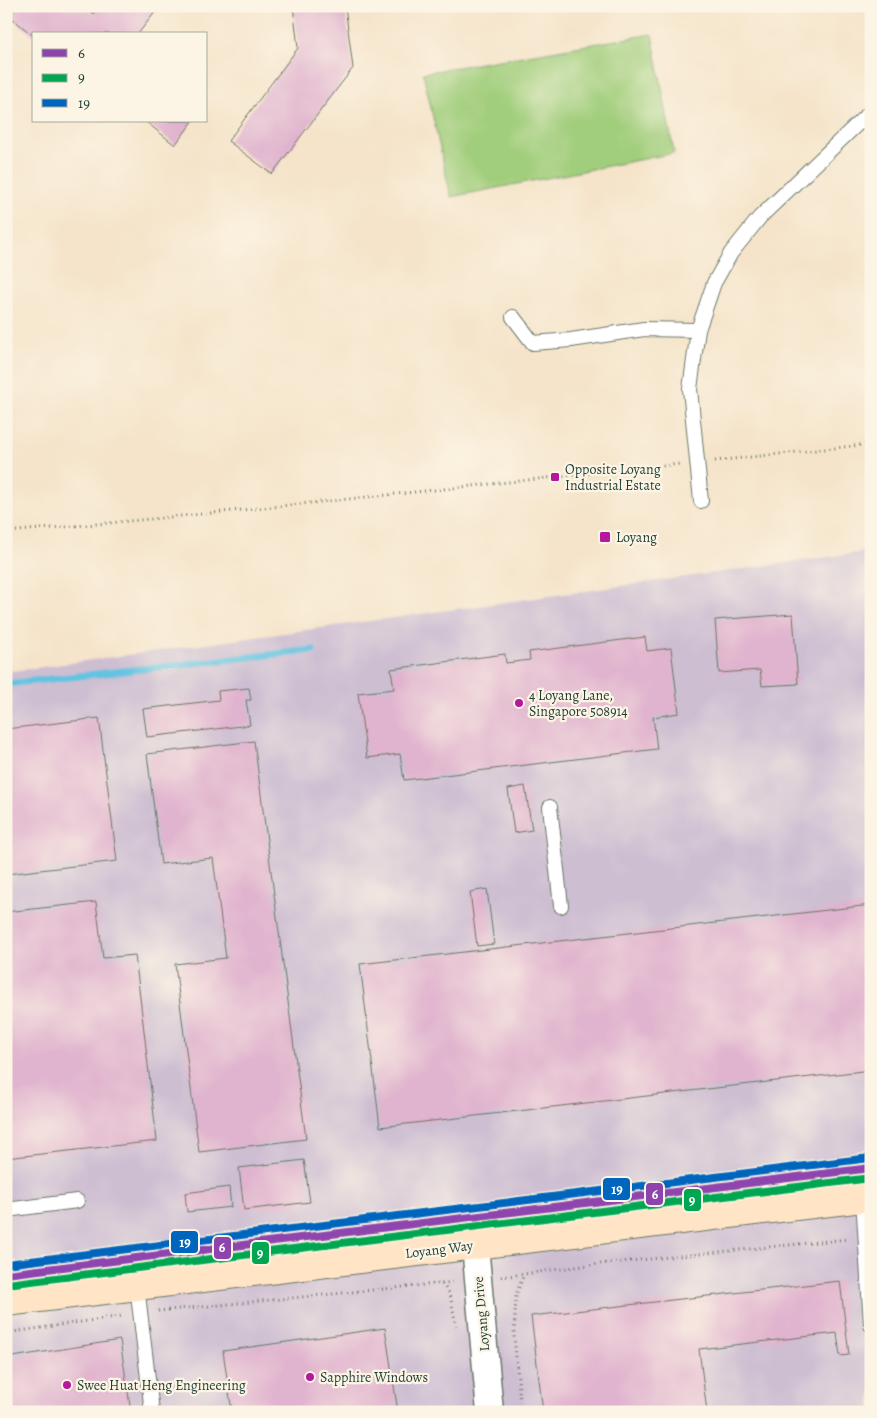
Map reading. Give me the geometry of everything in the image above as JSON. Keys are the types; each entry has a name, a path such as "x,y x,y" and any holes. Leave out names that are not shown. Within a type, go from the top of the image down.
{"main road":[{"name":"Loyang Way","path":"6,1274 871,1168"},
{"name":"Loyang Way","path":"6,1302 867,1197"}],"street":[{"name":"Loyang Drive","path":"473,1217 490,1412"}],"lane":[{"path":"701,501 690,389 698,330 714,283 732,253 760,217 871,111"},
{"path":"513,318 533,343 571,340 644,329 698,330"},
{"path":"550,807 562,906"},
{"path":"867,1197 864,1237 871,1325"},
{"path":"6,1210 77,1201"},
{"path":"137,1286 152,1412"}],"path":[{"path":"6,532 165,518 871,444"},
{"path":"6,1333 140,1313 442,1284 590,1265 864,1237"},
{"path":"521,1412 514,1336 516,1295 524,1274"},
{"path":"442,1284 450,1294 456,1330"}],"shaded area":[{"path":"871,551 871,1412 6,1412 6,672"}],"green space":[{"path":"652,34 674,153 451,197 423,73"}],"building":[{"path":"6,6 83,6 93,14 99,6 157,6 158,8 140,32 32,32 32,34 6,14"},
{"path":"293,6 345,6 353,68 272,174 228,141 298,48"},
{"path":"146,122 192,122 175,145"},
{"path":"793,614 798,684 762,686 760,670 719,673 715,620"},
{"name":"4 Loyang Lane, Singapore 508914","path":"645,637 647,651 671,648 679,713 653,717 657,749 404,780 400,754 367,758 358,693 394,689 391,669 505,654 506,663 530,660 529,652"},
{"path":"249,688 251,700 246,700 250,725 147,737 143,709 219,700 218,691"},
{"path":"99,718 117,861 6,874 6,729"},
{"path":"254,741 306,1139 199,1152 175,964 226,958 213,858 161,864 147,754"},
{"path":"525,786 532,830 514,833 508,789"},
{"path":"487,889 494,944 477,946 470,892"},
{"path":"96,902 103,958 135,955 157,1141 6,1158 6,912"},
{"path":"871,905 871,1070 380,1127 360,964"},
{"path":"304,1160 310,1202 244,1210 239,1168"},
{"path":"229,1187 231,1207 187,1212 185,1193"},
{"path":"840,1281 849,1355 840,1356 837,1333 699,1349 707,1412 543,1412 531,1316"},
{"name":"Sapphire Windows","path":"385,1328 398,1412 232,1412 223,1351"},
{"name":"Swee Huat Heng Engineering","path":"120,1340 131,1412 6,1412 6,1358"}],"waterway":[{"path":"6,684 313,650"}],"transit line":[{"name":"19","path":"6,1264 870,1158"},
{"name":"6","path":"6,1274 871,1168"},
{"name":"9","path":"7,1284 871,1178"}],"place":[{"name":"Opposite Loyang Industrial Estate","path":"555,477"},
{"name":"Loyang","path":"605,537"},
{"name":"4 Loyang Lane, Singapore 508914","path":"519,703"},
{"name":"Sapphire Windows","path":"310,1377"},
{"name":"Swee Huat Heng Engineering","path":"67,1385"}]}
